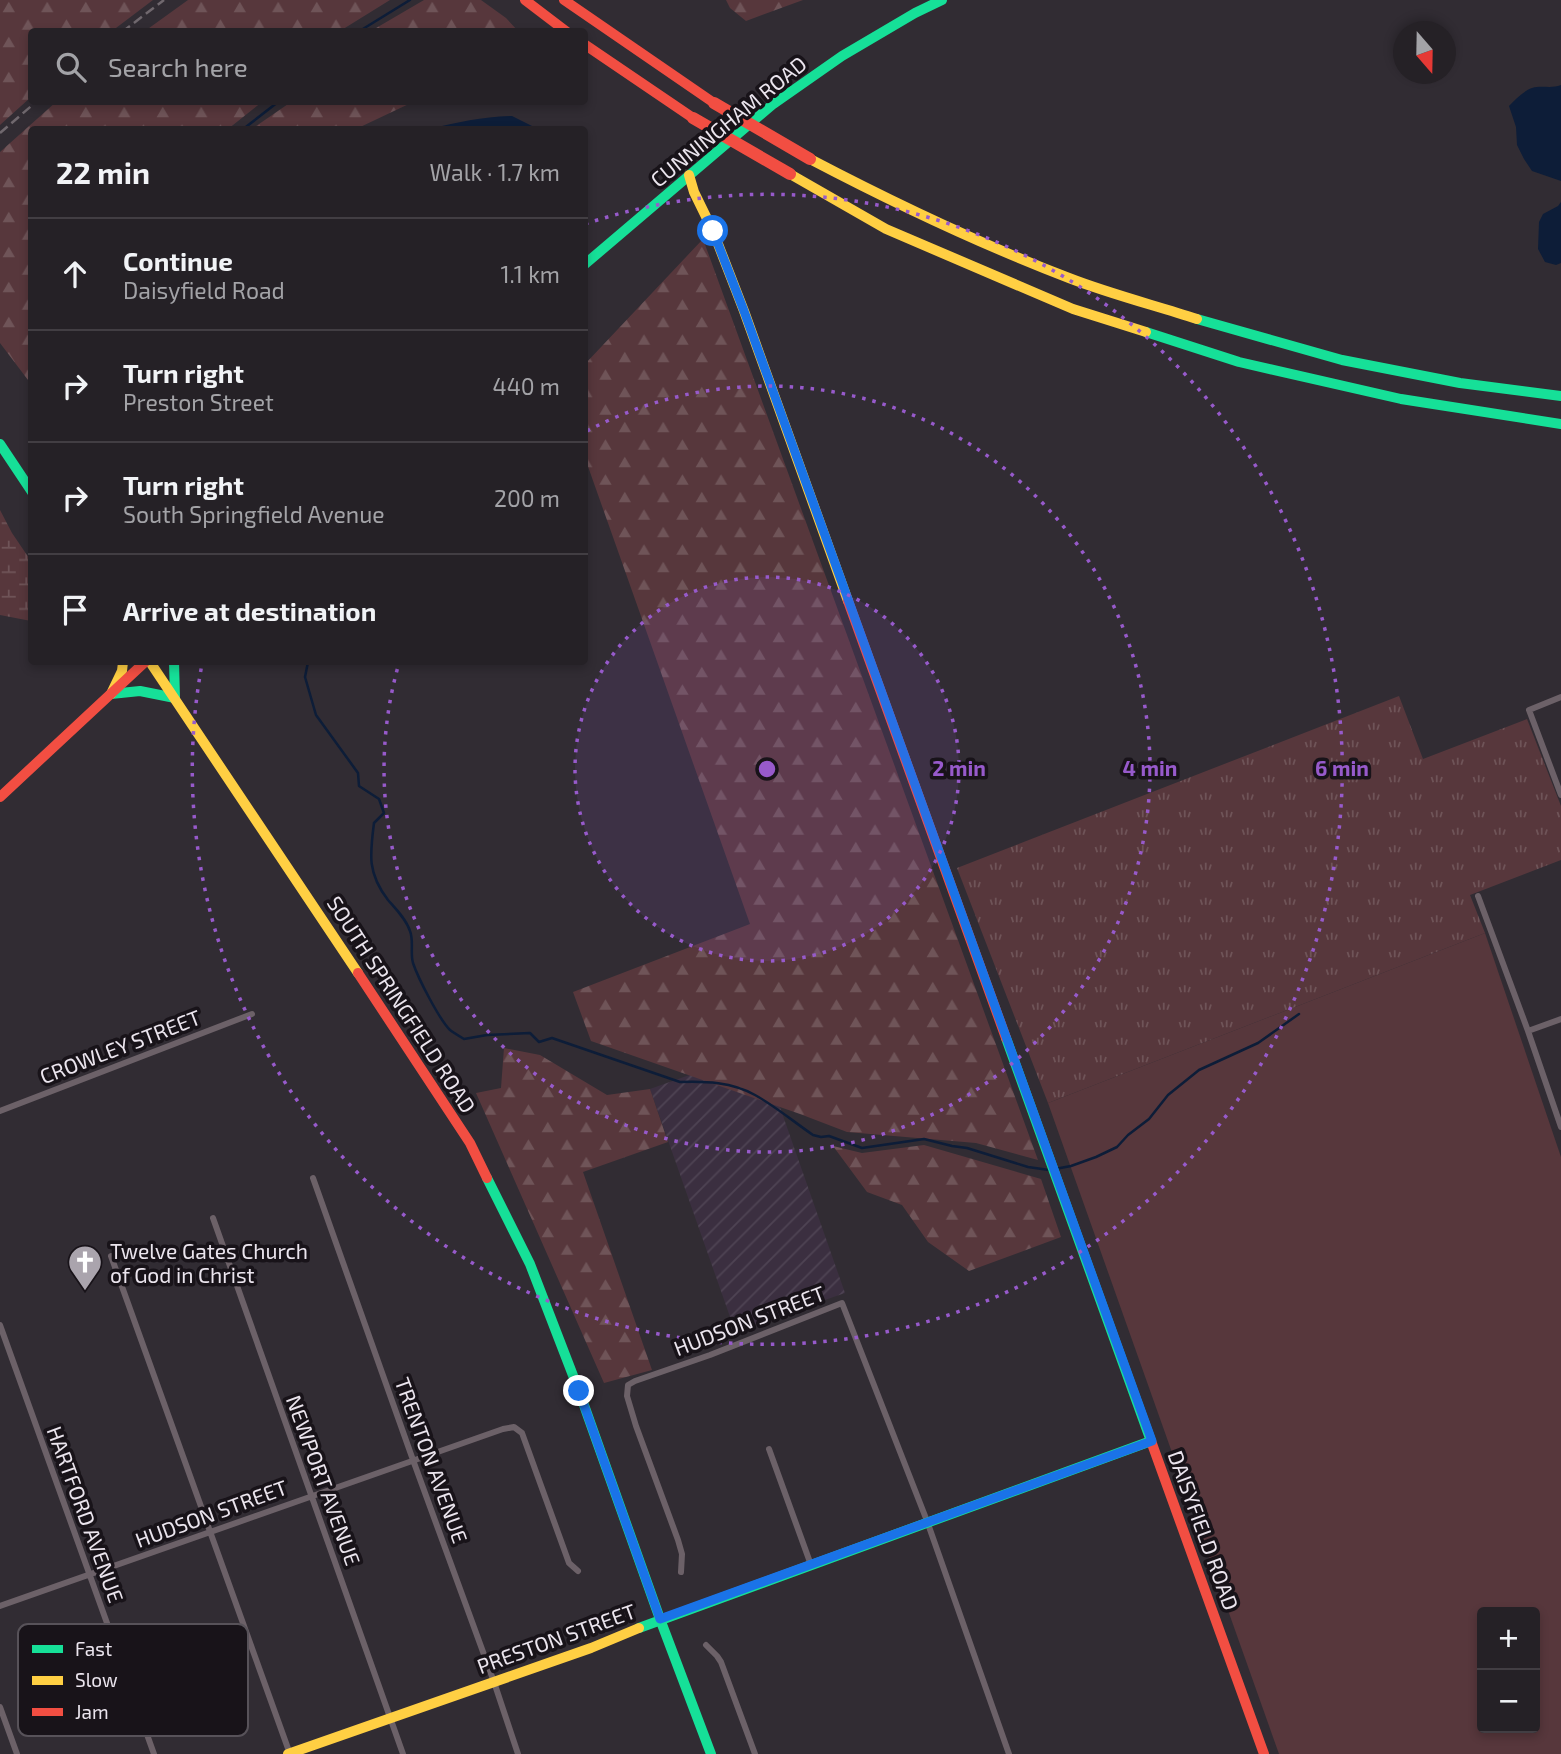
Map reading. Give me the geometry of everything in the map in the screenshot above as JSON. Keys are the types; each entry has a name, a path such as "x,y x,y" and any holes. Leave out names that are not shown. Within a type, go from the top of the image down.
{"main road":[{"path":"525,0 562,28"},
{"path":"564,0 714,103 810,159 965,235 1085,284 1229,329 1342,360 1460,383 1561,396"},
{"name":"CUNNINGHAM ROAD","path":"588,262 772,105 842,56 942,0"},
{"path":"588,47 693,118 886,229 1086,313 1239,362 1401,399 1561,424"},
{"name":"DAISYFIELD ROAD","path":"689,174 744,311 1264,1754"},
{"path":"0,444 28,486"},
{"path":"111,694 123,665"},
{"path":"0,797 145,665"},
{"name":"SOUTH SPRINGFIELD ROAD","path":"150,665 175,698 470,1143 530,1264 711,1754"},
{"path":"111,694 140,691 175,698 174,665"},
{"name":"PRESTON STREET","path":"290,1754 591,1648 660,1619 1152,1441"}],"street":[{"path":"1561,697 1529,710 1561,795"},
{"path":"1478,896 1561,1127"},
{"name":"CROWLEY STREET","path":"0,1111 252,1014"},
{"path":"1528,1031 1561,1019"},
{"name":"TRENTON AVENUE","path":"313,1178 518,1754"},
{"name":"NEWPORT AVENUE","path":"212,1218 403,1754"},
{"path":"111,1256 243,1624"},
{"name":"HUDSON STREET","path":"681,1572 682,1554 636,1426 627,1396 628,1385 842,1303 928,1521"},
{"name":"HARTFORD AVENUE","path":"0,1325 107,1624"},
{"name":"HUDSON STREET","path":"0,1606 514,1427 522,1433 569,1563 578,1571"},
{"path":"769,1449 811,1565"},
{"path":"928,1521 1009,1754"},
{"path":"248,1637 290,1754"},
{"path":"706,1646 721,1662 755,1754"},
{"path":"0,1707 17,1754"},
{"name":"HARTFORD AVENUE","path":"147,1736 154,1754"}],"shaded area":[{"path":"760,1050 845,1293 735,1331 650,1089"}],"green space":[{"path":"0,0 153,0 116,28 28,28 28,100 0,125"},
{"path":"188,0 390,0 345,28 149,28"},
{"path":"424,0 481,0 515,28 376,28"},
{"path":"726,0 803,0 746,21 730,8"},
{"path":"53,105 258,105 232,126 29,126"},
{"path":"287,105 407,105 362,126 256,126"},
{"path":"28,127 28,380 0,343 0,152"},
{"path":"703,239 1038,1160 976,1143 847,1132 591,1041 573,992 750,924 588,466 588,361"},
{"path":"0,510 28,557 28,620 0,615"},
{"path":"1399,696 1423,759 1527,719 1561,806 1561,860 1470,895 1485,933 1048,1103 957,868"},
{"path":"1485,933 1561,1157 1561,1754 1279,1754 1048,1103"},
{"path":"504,1048 540,1055 607,1095 650,1089 668,1142 583,1172 652,1370 604,1383 476,1093 501,1088"},
{"path":"924,1145 1041,1179 1061,1237 969,1271 928,1242 902,1205 867,1192 833,1146 862,1153"}],"water":[{"path":"1561,85 1561,181 1532,171 1517,145 1516,127 1509,106 1522,93 1532,88"},
{"path":"512,116 532,126 444,126 471,120"},
{"path":"1561,202 1561,263 1556,265 1545,262 1538,249 1539,222 1543,214"}],"waterway":[{"path":"364,28 410,0"},
{"path":"247,126 274,105"},
{"path":"307,665 305,677 316,715 358,773 359,786 379,799 384,813 374,823 371,854 373,872 381,890 408,927 416,970 435,1008 450,1030 464,1039 530,1033 539,1042 552,1038 680,1082 709,1082 737,1087 762,1099 813,1135 829,1136 862,1148 924,1139 967,1148 1028,1167 1049,1170"},
{"path":"1055,1169 1071,1166 1117,1147 1149,1119 1168,1095 1199,1070 1258,1043 1299,1014"}],"railway":[{"path":"127,28 164,0"},
{"path":"0,133 33,105"}],"traffic: fast":[{"path":"588,262 772,105 842,56 942,0"},
{"path":"1197,319 1342,360 1460,383 1561,396"},
{"path":"1146,332 1239,362 1401,399 1561,424"},
{"path":"0,444 28,486"},
{"path":"174,665 175,698"},
{"path":"111,694 140,691 175,698"},
{"path":"1006,1038 1151,1441"},
{"path":"487,1178 530,1264 711,1754"},
{"path":"639,1628 1151,1441"}],"traffic: slow":[{"path":"810,159 938,222 1036,265 1100,289 1197,319"},
{"path":"790,174 886,229 1073,309 1146,332"},
{"path":"689,175 744,311 848,601"},
{"path":"111,694 123,665"},
{"path":"152,665 358,973"},
{"path":"288,1754 591,1648 639,1628"}],"traffic: jam":[{"path":"525,0 562,28"},
{"path":"564,0 714,103"},
{"path":"588,47 693,118"},
{"path":"714,103 810,159"},
{"path":"693,118 790,174"},
{"path":"848,601 1006,1038"},
{"path":"0,797 142,665"},
{"path":"358,973 470,1143 487,1178"},
{"path":"1151,1441 1264,1754"}],"place":[{"name":"Twelve Gates Church of God in Christ","path":"85,1292"}],"route":[{"path":"579,1391 660,1619 1152,1441 713,231"}]}
